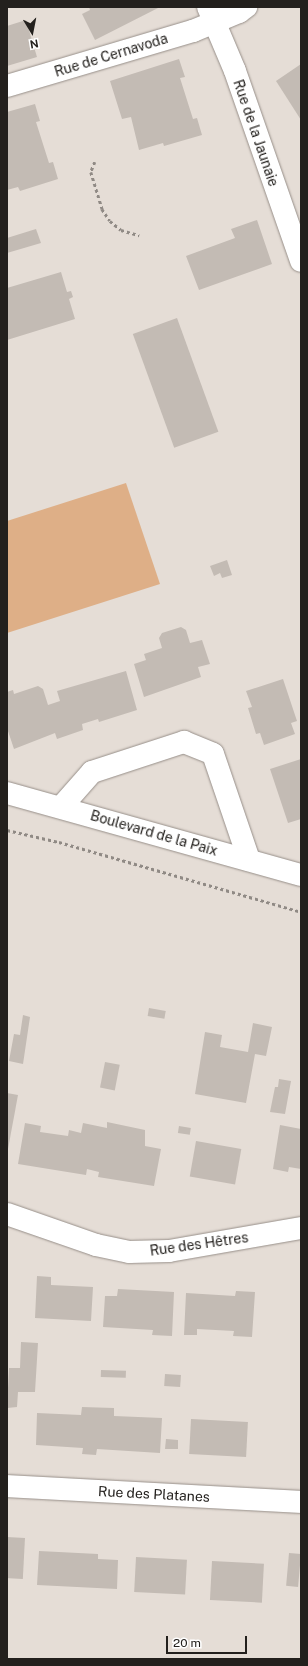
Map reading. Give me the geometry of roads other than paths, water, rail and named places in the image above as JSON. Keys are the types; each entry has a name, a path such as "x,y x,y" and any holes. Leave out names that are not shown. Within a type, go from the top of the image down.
{"street":[{"name":"Rue de Cernavoda","path":"7,86 193,30 211,14 246,7"},
{"name":"Rue de la Jaunaie","path":"211,14 235,71 301,261"},
{"path":"62,806 92,772 184,742 213,754 249,860"},
{"name":"Boulevard de la Paix","path":"7,793 62,806 301,875"},
{"name":"Rue des Hêtres","path":"7,1214 96,1245 128,1252 169,1251 301,1228"},
{"name":"Rue des Platanes","path":"7,1486 301,1502"}]}
